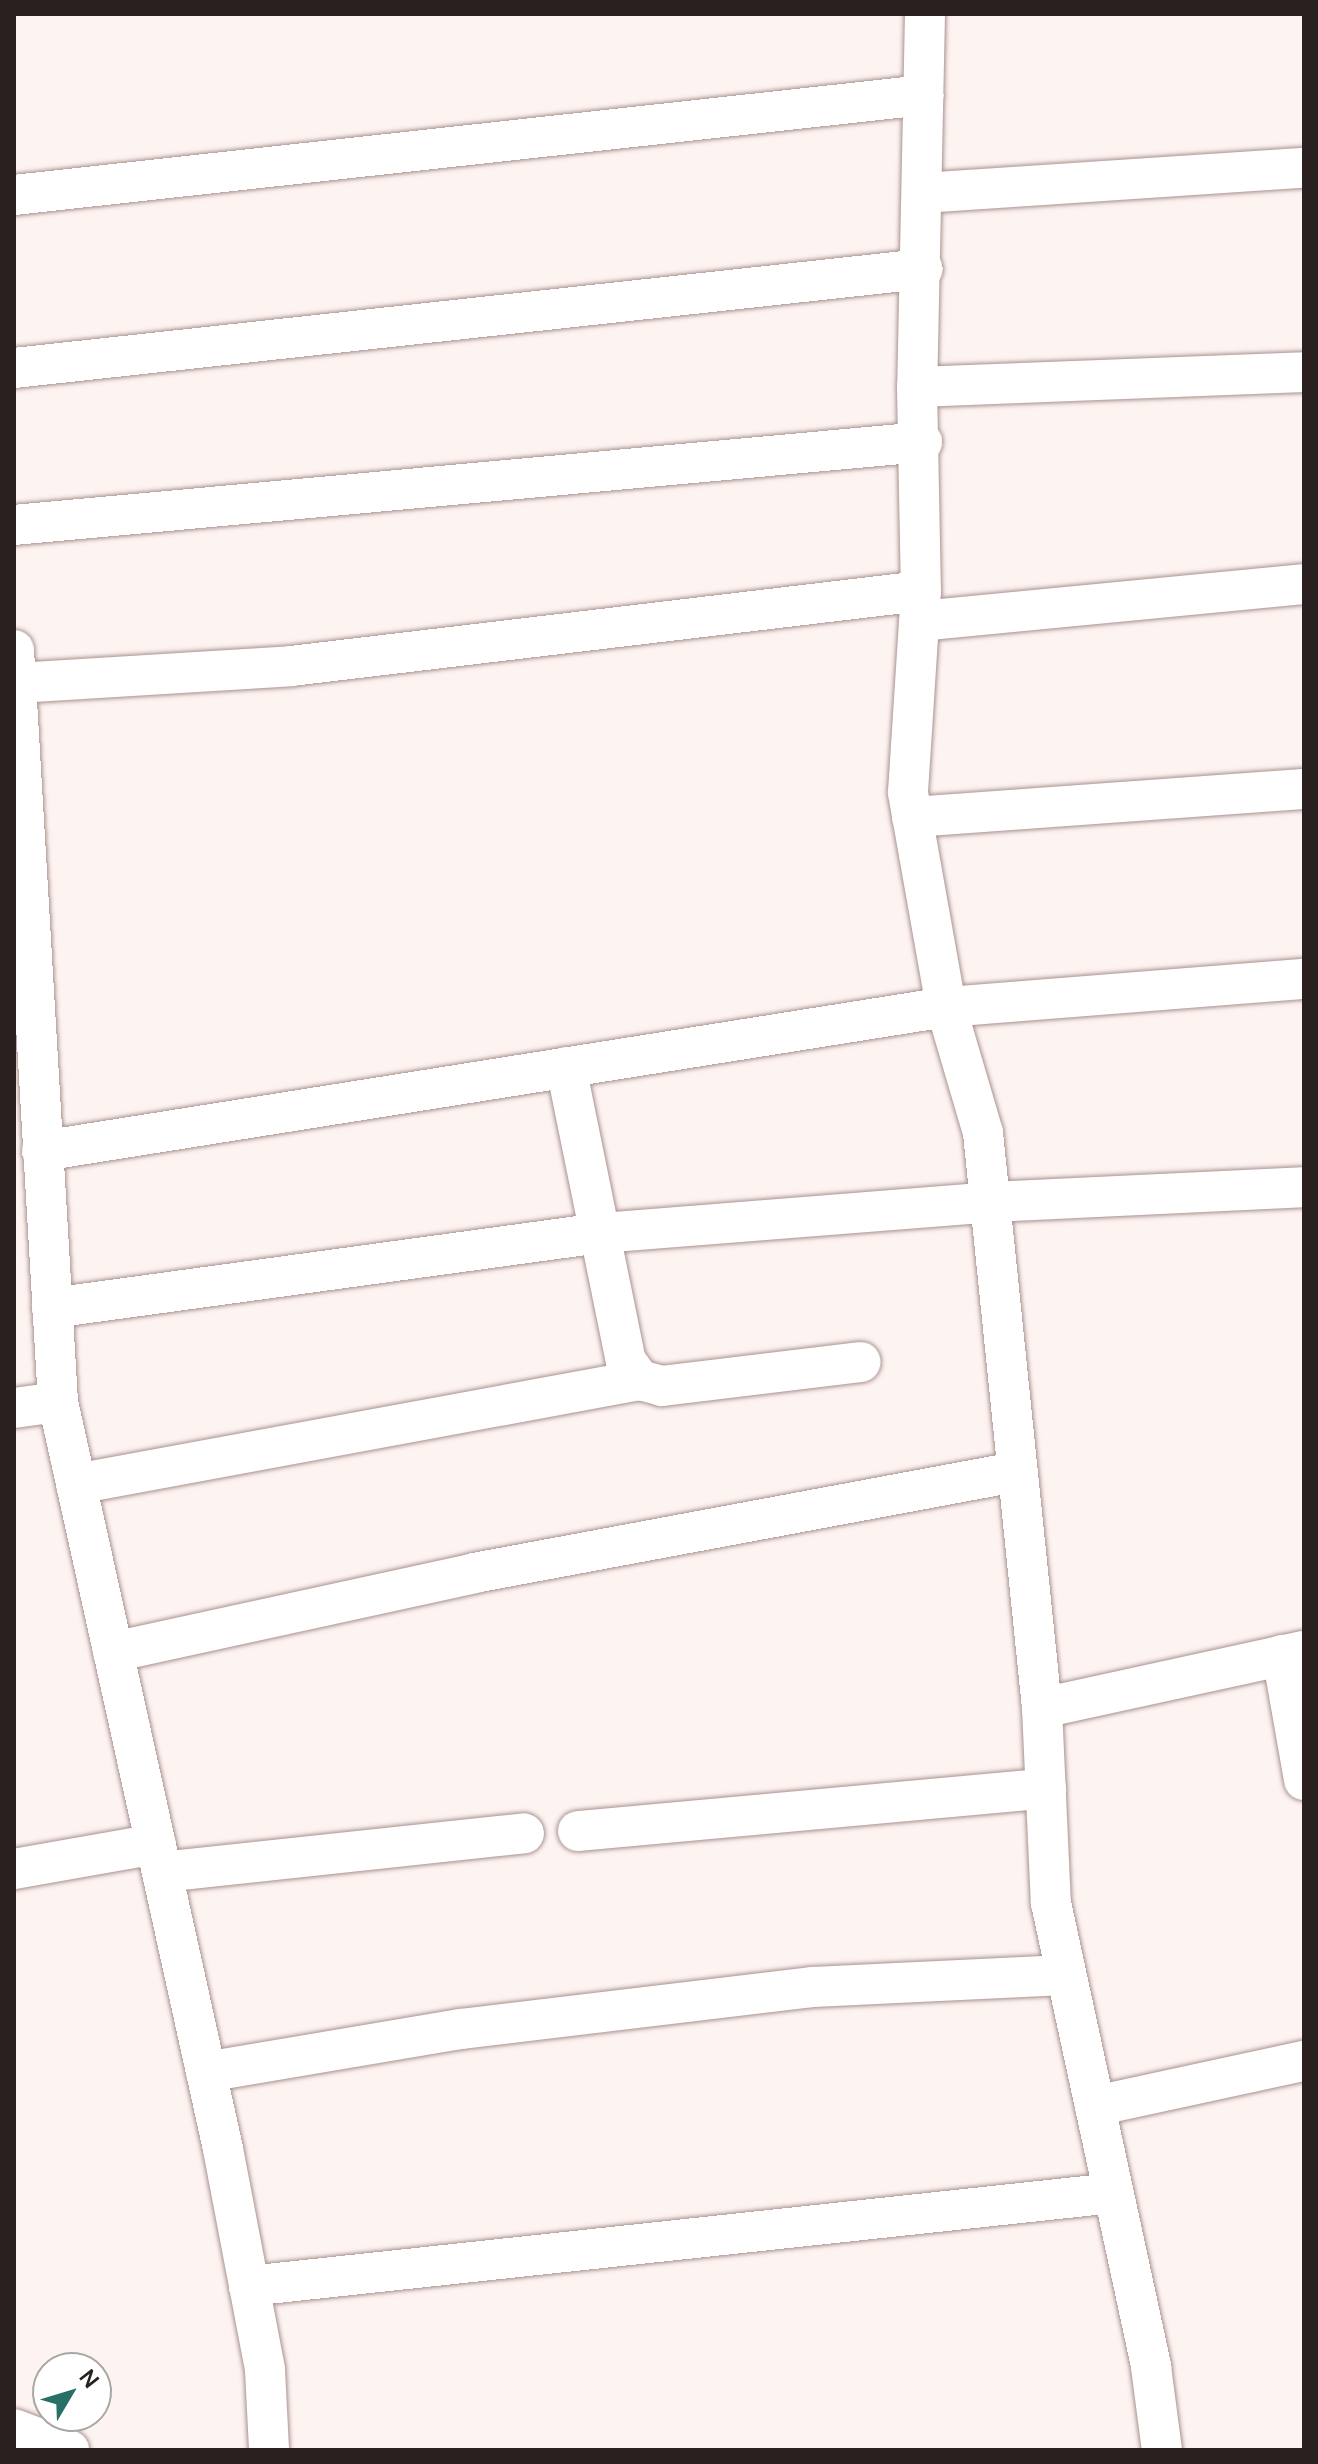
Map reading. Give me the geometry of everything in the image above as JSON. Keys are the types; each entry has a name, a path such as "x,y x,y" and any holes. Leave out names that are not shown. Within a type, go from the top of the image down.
{"street":[{"path":"925,14 923,269 917,387 922,442 921,606 912,817 946,1007 983,1133 1015,1472 1042,1708 1051,1903 1113,2193 1162,2450"},
{"path":"14,195 924,95"},
{"path":"923,193 1304,168"},
{"path":"14,368 923,269"},
{"path":"917,387 1304,372"},
{"path":"14,525 922,442"},
{"path":"269,2450 265,2370 206,2072 58,1402 52,1308 33,1171 22,991 15,667 291,666 921,606 1304,584"},
{"path":"912,817 1304,789"},
{"path":"33,1171 566,1067 946,1007 1304,979"},
{"path":"566,1067 626,1361 640,1380"},
{"path":"52,1308 600,1233 990,1202 1304,1187"},
{"path":"76,1484 640,1380 662,1386 861,1362"},
{"path":"14,1408 58,1402"},
{"path":"113,1652 474,1573 1015,1472"},
{"path":"1042,1708 1293,1653 1304,1780"},
{"path":"578,1831 1046,1788"},
{"path":"14,1869 524,1833"},
{"path":"206,2072 461,2029 812,1987 1066,1975"},
{"path":"1095,2106 1304,2061"},
{"path":"249,2286 1113,2193"},
{"path":"14,2429 69,2450"}]}
